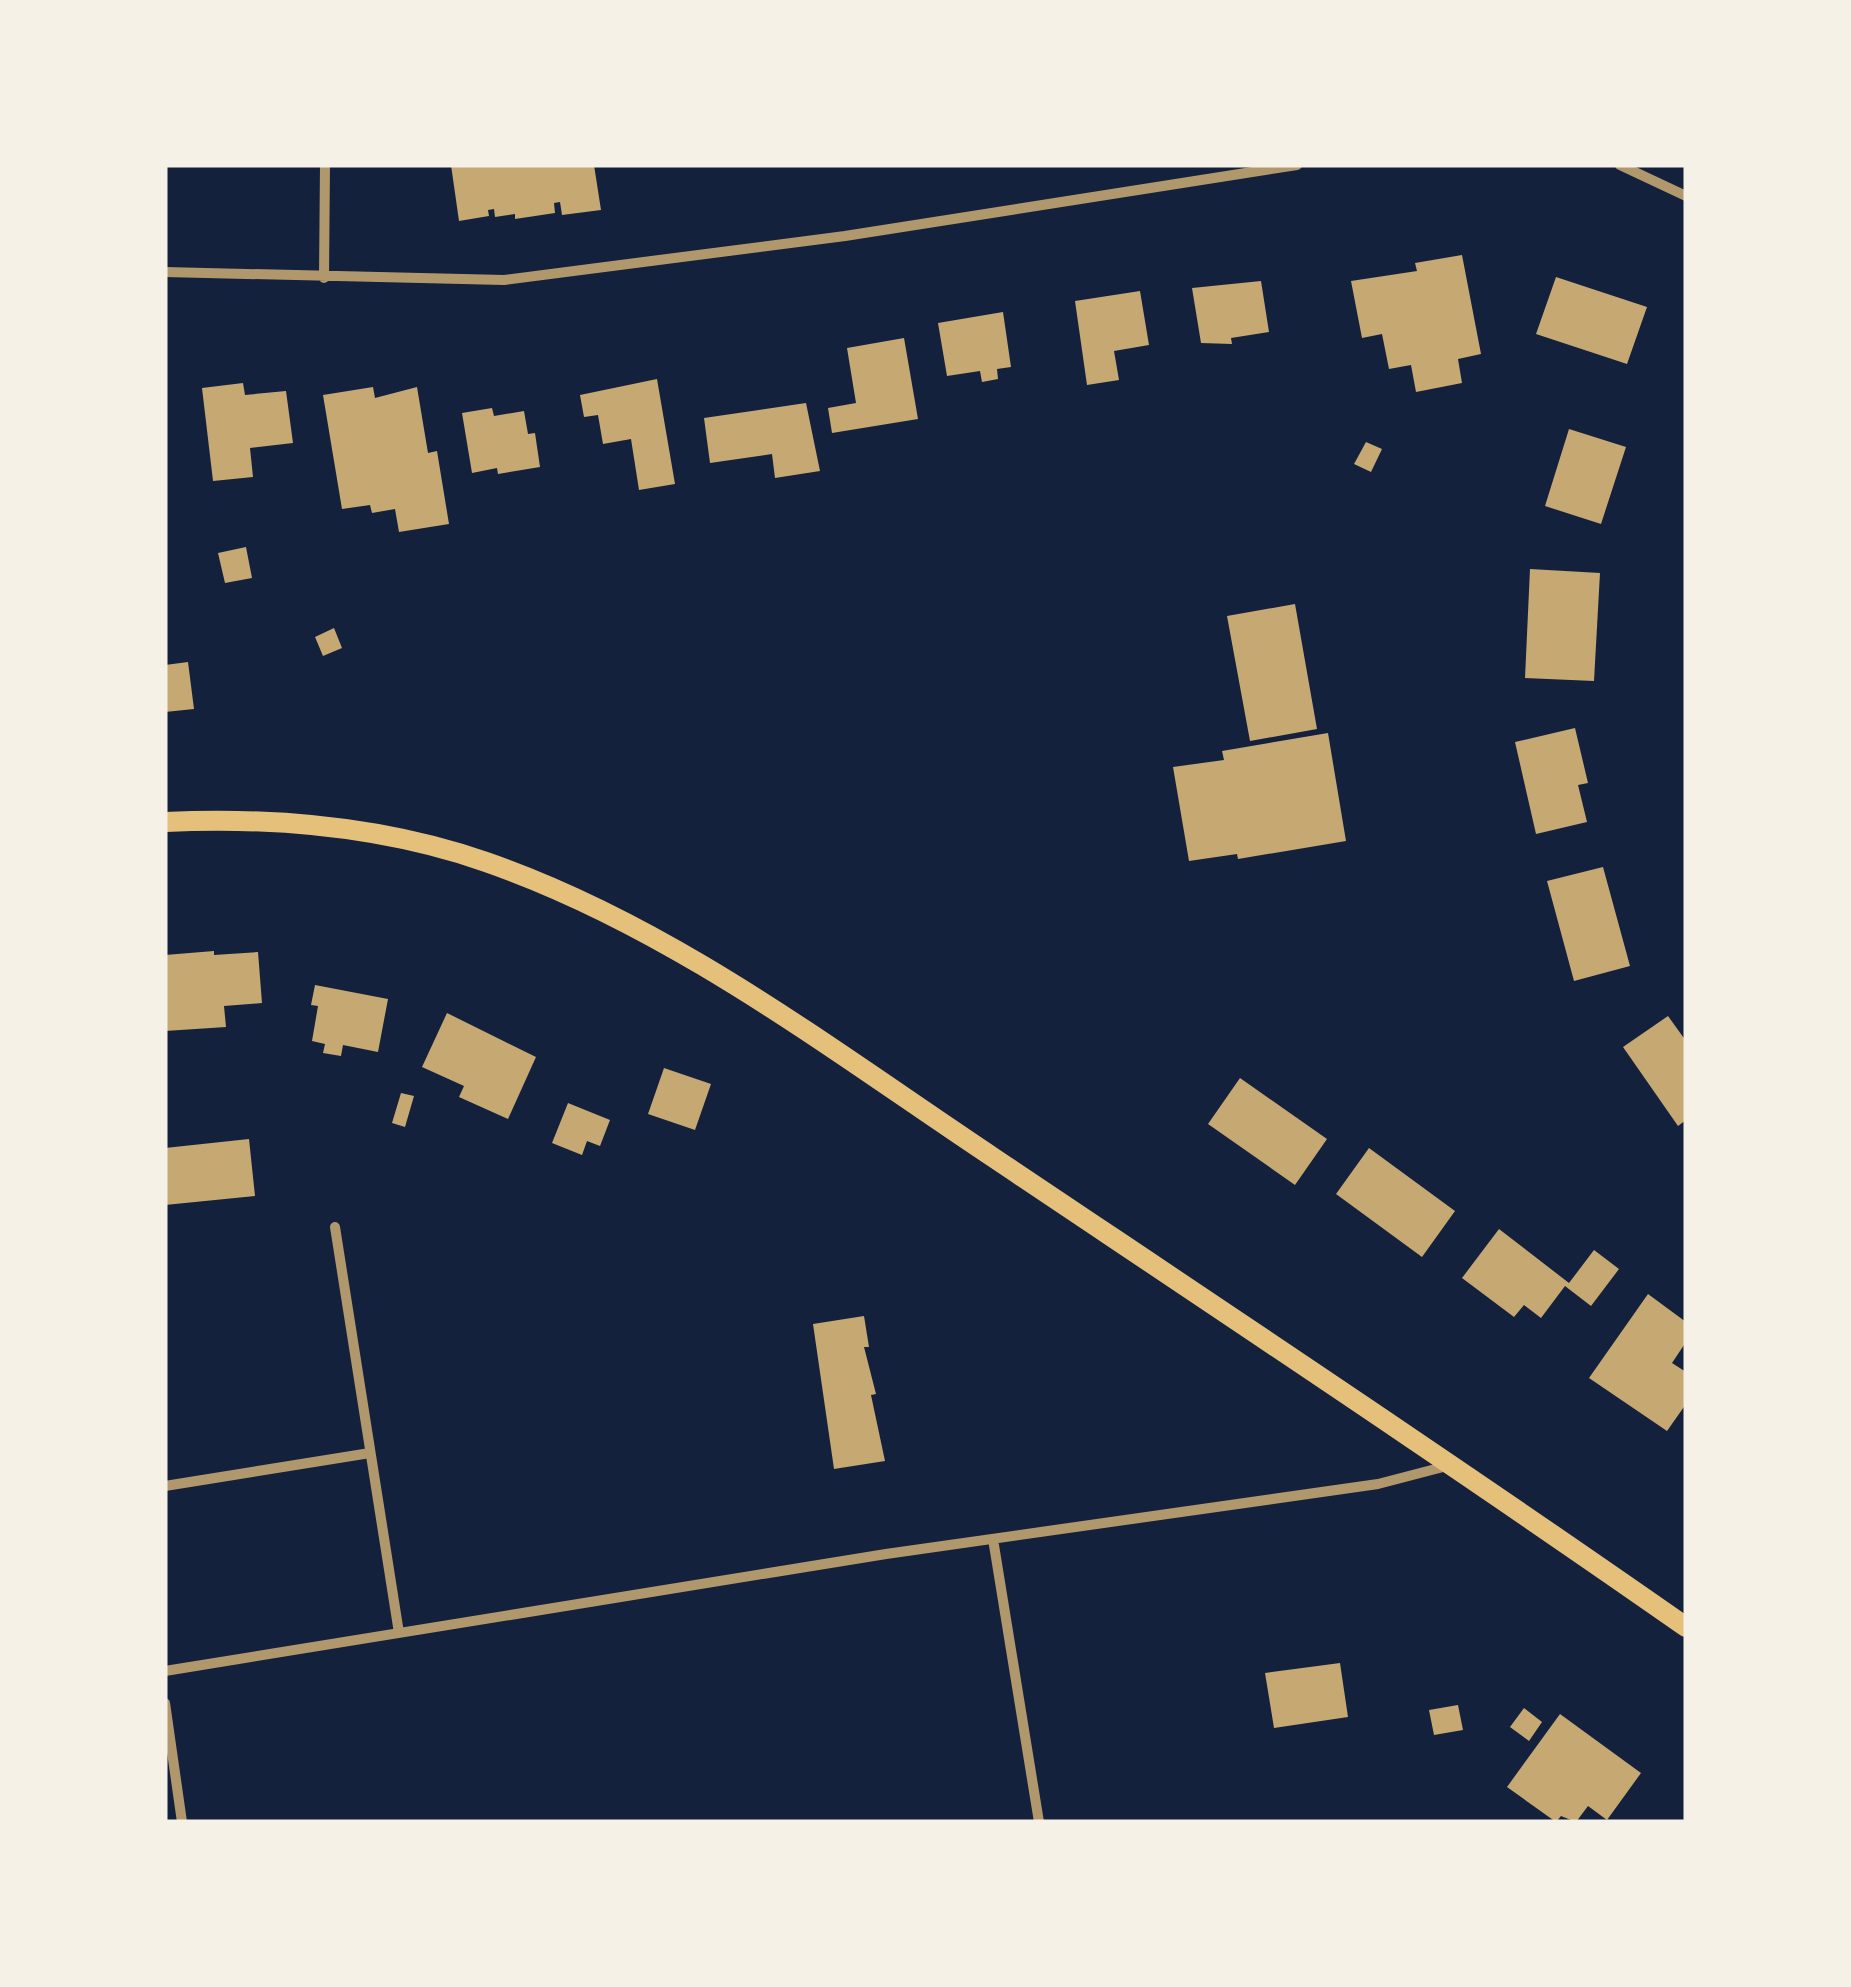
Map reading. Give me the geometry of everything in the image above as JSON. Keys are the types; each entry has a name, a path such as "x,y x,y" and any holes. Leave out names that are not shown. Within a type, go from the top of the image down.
{"main road":[{"path":"165,822 294,824 427,844 582,901 755,1000 1452,1465 1686,1627"}],"street":[{"path":"324,278 325,165"},
{"path":"165,272 504,280 636,266 1293,165"},
{"path":"1620,165 1686,196"},
{"path":"335,1227 400,1633"},
{"path":"165,1486 370,1453"},
{"path":"165,1671 993,1539 1366,1486 1452,1465"},
{"path":"993,1539 1040,1822"},
{"path":"165,1703 182,1822"}],"building":[{"path":"451,165 594,165 601,210 562,215 560,202 554,203 555,213 515,219 515,214 495,217 494,209 488,210 489,216 459,221"},
{"path":"1462,255 1481,354 1458,359 1462,383 1416,392 1411,365 1389,369 1382,334 1362,338 1351,281 1417,271 1415,263"},
{"path":"1556,277 1647,307 1627,364 1536,334"},
{"path":"1261,281 1269,332 1231,338 1232,344 1201,343 1192,288"},
{"path":"1140,291 1149,345 1114,351 1119,380 1087,385 1075,301"},
{"path":"1003,312 1011,367 997,369 998,379 982,382 980,371 947,376 938,323"},
{"path":"904,338 918,419 832,433 828,408 856,403 847,348"},
{"path":"657,379 675,484 639,490 631,439 603,444 598,415 584,417 580,395"},
{"path":"243,383 245,395 286,391 293,443 250,448 253,477 213,481 202,388"},
{"path":"373,387 375,398 417,387 428,453 437,451 449,524 399,532 395,509 372,513 370,505 342,509 323,395"},
{"path":"806,403 820,471 775,478 772,454 710,463 704,418"},
{"path":"492,408 494,416 524,411 528,434 535,433 540,467 498,474 497,468 472,473 462,413"},
{"path":"1569,429 1626,447 1601,524 1545,506"},
{"path":"1366,442 1382,449 1371,472 1354,464"},
{"path":"246,547 252,578 225,583 218,553"},
{"path":"1530,569 1600,573 1594,681 1525,678"},
{"path":"1295,604 1317,729 1250,741 1227,616"},
{"path":"334,628 342,648 323,656 315,637"},
{"path":"188,662 194,709 165,712 165,665"},
{"path":"1575,728 1588,783 1578,785 1587,822 1536,834 1515,742"},
{"path":"1328,733 1346,841 1238,859 1237,854 1189,861 1173,767 1224,760 1222,751"},
{"path":"1603,867 1630,966 1574,981 1547,881"},
{"path":"214,951 214,955 258,952 262,1003 224,1006 226,1027 165,1031 165,955"},
{"path":"315,985 388,999 378,1052 343,1045 341,1056 323,1053 325,1044 312,1041 318,1006 311,1005"},
{"path":"447,1013 536,1057 508,1119 459,1097 464,1086 422,1067"},
{"path":"1668,1016 1686,1041 1686,1120 1678,1126 1623,1047"},
{"path":"664,1068 711,1084 695,1130 648,1114"},
{"path":"1240,1078 1327,1139 1295,1185 1208,1124"},
{"path":"401,1093 414,1096 405,1127 392,1123"},
{"path":"568,1103 610,1120 600,1146 587,1141 582,1155 552,1143"},
{"path":"249,1139 255,1196 165,1205 165,1148"},
{"path":"1369,1148 1455,1211 1422,1257 1336,1194"},
{"path":"1499,1229 1569,1283 1594,1250 1619,1269 1591,1306 1565,1286 1541,1318 1524,1305 1514,1317 1462,1278"},
{"path":"1648,1294 1686,1322 1686,1342 1672,1363 1686,1372 1686,1404 1667,1431 1589,1378"},
{"path":"864,1316 869,1347 864,1347 876,1394 871,1395 885,1461 834,1469 813,1324"},
{"path":"1340,1663 1348,1717 1274,1728 1265,1673"},
{"path":"1458,1705 1463,1730 1434,1735 1429,1710"},
{"path":"1524,1708 1542,1722 1529,1741 1510,1727"},
{"path":"1560,1714 1641,1773 1607,1820 1588,1806 1576,1822 1561,1816 1556,1822 1507,1787"}]}
